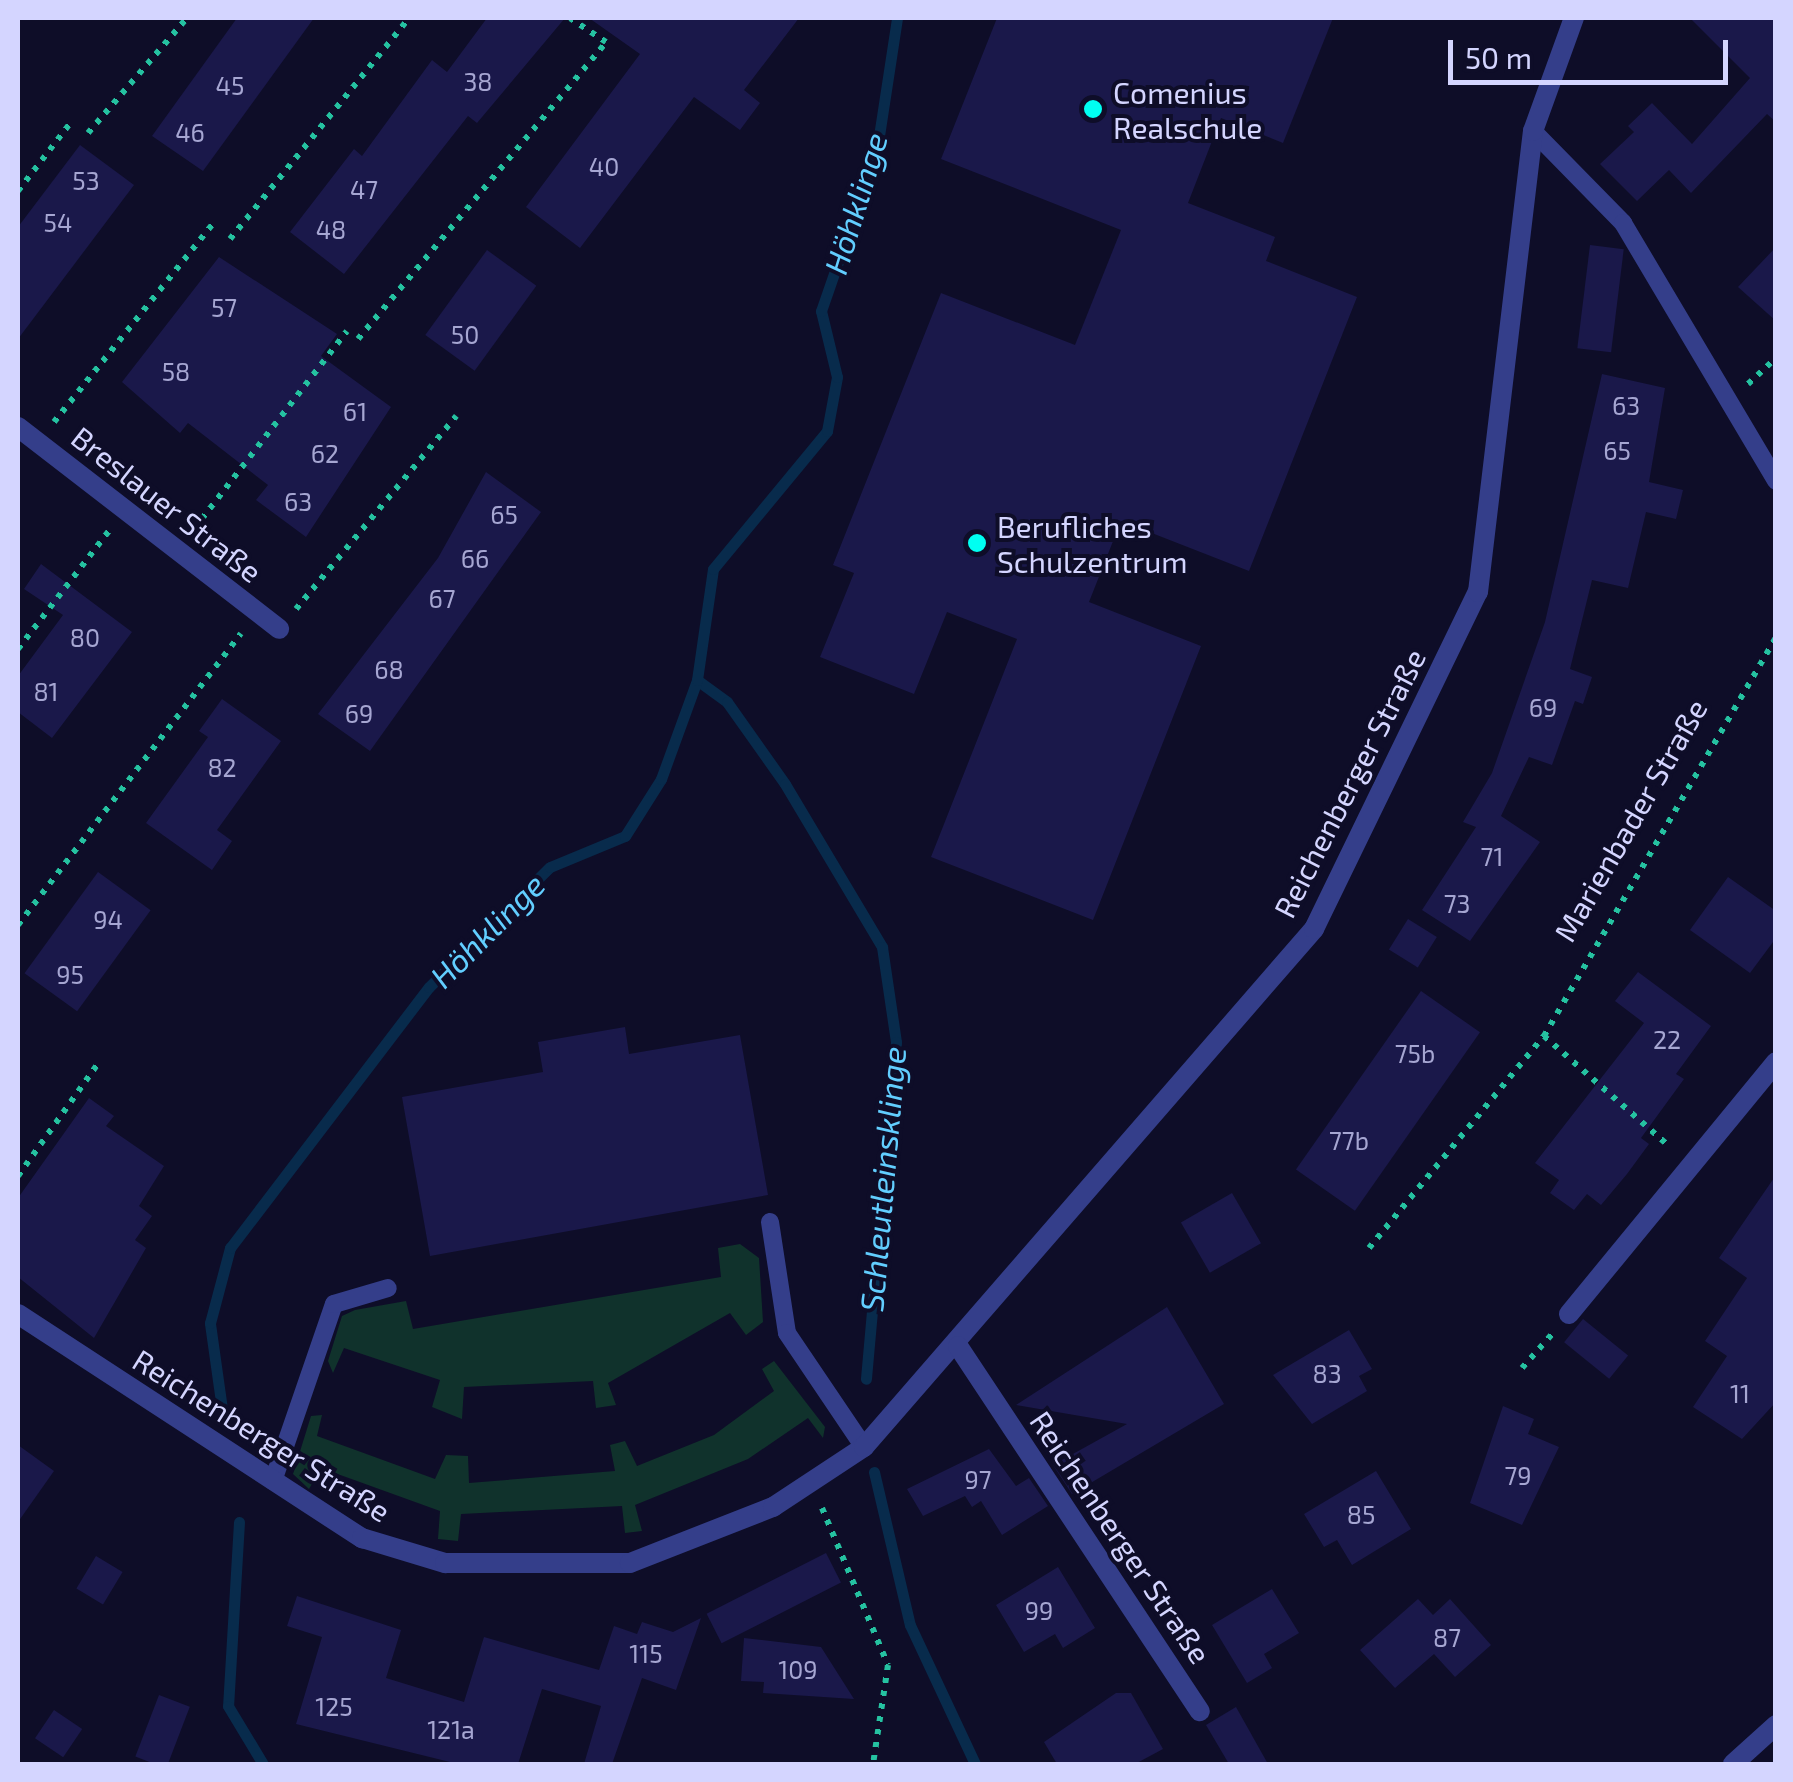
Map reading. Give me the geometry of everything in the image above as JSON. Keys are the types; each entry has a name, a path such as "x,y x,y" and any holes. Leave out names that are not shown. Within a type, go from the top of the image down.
{"street":[{"name":"Reichenberger Straße","path":"18,1314 362,1538 464,1563 630,1563 812,1484 864,1447 958,1346 1314,929 1478,592 1534,131 1574,18"},
{"name":"Breslauer Straße","path":"18,427 279,629"},
{"path":"1569,1314 1776,1062"},
{"name":"Reichenberger Straße","path":"958,1346 1200,1711"},
{"path":"1733,1764 1776,1725"}],"lane":[{"path":"1534,131 1623,222 1776,481"},
{"path":"770,1222 787,1334 864,1447"},
{"path":"273,1481 334,1304 388,1288"}],"path":[{"path":"88,133 187,18"},
{"path":"230,239 408,18"},
{"path":"358,339 606,42 570,18"},
{"path":"18,191 72,121"},
{"path":"37,442 212,225"},
{"path":"178,550 348,331"},
{"path":"279,629 456,416"},
{"path":"18,649 125,510"},
{"path":"18,925 257,612"},
{"name":"Marienbader Straße","path":"1369,1248 1544,1036 1776,638"},
{"path":"1544,1036 1690,1166"},
{"path":"18,1176 97,1066"},
{"path":"1522,1368 1569,1314"},
{"path":"812,1484 888,1665 873,1764"}],"green space":[{"path":"740,1244 759,1258 763,1322 746,1335 730,1313 608,1383 616,1405 596,1408 593,1381 464,1387 462,1419 432,1407 440,1380 344,1348 333,1373 328,1361 342,1316 355,1310 406,1301 413,1329 721,1277 718,1248"},
{"path":"774,1361 825,1427 823,1438 808,1418 748,1459 635,1505 642,1531 625,1533 622,1506 461,1514 458,1541 438,1539 440,1511 321,1468 309,1489 293,1474 311,1416 322,1415 317,1436 435,1479 446,1455 468,1456 469,1483 615,1471 610,1445 625,1441 637,1466 714,1435 774,1391 762,1369"}],"building":[{"path":"237,18 314,18 203,171 152,136"},
{"path":"487,18 565,18 477,123 468,116 344,274 290,232 354,149 362,156 432,60 447,72"},
{"path":"589,18 799,18 744,90 760,103 740,130 694,97 580,248 526,207 640,54"},
{"name":"Berufliches Schulzentrum","path":"997,18 1333,18 1283,143 1221,118 1188,203 1275,237 1266,261 1357,297 1249,571 1121,521 1089,602 1201,646 1093,920 931,857 1017,639 947,612 914,694 820,657 854,573 833,565 941,293 1075,345 1121,230 941,159"},
{"path":"1690,18 1776,18 1776,122 1767,114 1691,193 1669,170 1637,201 1600,164 1634,132 1628,126 1652,103 1692,144 1750,78"},
{"path":"80,145 134,185 18,339 18,227"},
{"path":"1590,245 1624,249 1611,352 1577,348"},
{"path":"1776,247 1776,321 1738,287"},
{"path":"487,250 536,286 475,371 425,335"},
{"path":"219,257 337,334 321,356 391,407 306,537 256,500 268,485 188,423 180,433 122,382"},
{"path":"1602,374 1665,388 1649,482 1683,490 1676,519 1646,512 1628,588 1592,580 1570,669 1592,677 1583,704 1575,701 1552,765 1529,757 1501,816 1540,842 1470,941 1422,910 1476,827 1463,822 1492,773 1545,622"},
{"path":"486,472 541,512 370,751 318,714 438,558"},
{"path":"41,564 132,632 52,738 18,712 18,676 63,615 24,589"},
{"path":"222,699 281,741 217,830 232,841 212,870 146,823 208,737 199,731"},
{"path":"98,872 151,910 77,1011 25,973"},
{"path":"1728,877 1776,911 1776,938 1750,973 1690,930"},
{"path":"1408,919 1437,937 1418,968 1389,950"},
{"path":"1638,972 1711,1026 1676,1074 1684,1079 1641,1138 1649,1144 1627,1174 1601,1205 1587,1194 1574,1210 1550,1193 1559,1180 1535,1163 1644,1023 1615,1001"},
{"path":"1421,991 1480,1032 1355,1211 1296,1170"},
{"path":"625,1027 629,1054 740,1035 768,1195 430,1256 402,1097 543,1072 538,1042"},
{"path":"89,1098 114,1116 106,1126 164,1166 139,1206 152,1216 135,1240 146,1248 94,1338 18,1277 18,1198"},
{"path":"1776,1175 1776,1402 1742,1439 1693,1407 1727,1356 1705,1341 1747,1278 1719,1258"},
{"path":"1232,1193 1261,1243 1210,1273 1181,1222"},
{"path":"1167,1307 1224,1404 1072,1494 1053,1465 1127,1424 1016,1405"},
{"path":"1583,1319 1628,1356 1609,1379 1564,1342"},
{"path":"1349,1330 1372,1369 1359,1376 1367,1391 1312,1424 1273,1375"},
{"path":"1503,1406 1534,1419 1528,1434 1559,1447 1522,1525 1470,1503"},
{"path":"18,1445 54,1471 18,1522"},
{"path":"989,1449 1016,1486 1029,1478 1048,1506 1002,1535 981,1501 972,1507 965,1496 923,1516 907,1489"},
{"path":"1376,1471 1411,1529 1352,1565 1337,1540 1324,1547 1304,1514"},
{"path":"826,1553 841,1582 722,1643 707,1614"},
{"path":"96,1556 123,1572 103,1605 76,1589"},
{"path":"1058,1567 1095,1628 1063,1648 1055,1634 1024,1652 996,1605"},
{"path":"1272,1589 1299,1633 1264,1654 1272,1668 1247,1683 1212,1625"},
{"path":"297,1596 401,1630 386,1678 464,1702 484,1637 599,1670 614,1626 637,1634 642,1622 673,1632 701,1618 676,1690 642,1678 612,1764 584,1764 601,1706 542,1689 518,1764 458,1764 296,1724 322,1637 287,1626"},
{"path":"1418,1599 1433,1615 1450,1599 1491,1645 1455,1677 1434,1654 1395,1688 1360,1650"},
{"path":"744,1638 821,1647 854,1699 763,1693 764,1682 741,1681"},
{"path":"1116,1693 1131,1693 1163,1749 1135,1764 1057,1764 1044,1742"},
{"path":"159,1695 190,1707 168,1764 135,1757"},
{"path":"1236,1707 1268,1764 1229,1764 1206,1725"},
{"path":"54,1710 82,1729 63,1757 35,1738"}],"waterway":[{"name":"Höhklinge","path":"223,1416 210,1323 230,1248 429,987 550,867 625,836 661,779 697,680 713,569 827,431 837,377 821,311 877,149 897,18"},
{"name":"Schleutleinsklinge","path":"697,680 727,702 785,784 882,947 896,1042 866,1379"},
{"name":"Schleutleinsklinge","path":"874,1472 910,1625 975,1764"},
{"name":"Höhklinge","path":"239,1522 228,1706 263,1764"}],"place":[{"name":"Comenius Realschule","path":"1093,109"},
{"name":"Berufliches Schulzentrum","path":"977,543"}]}
